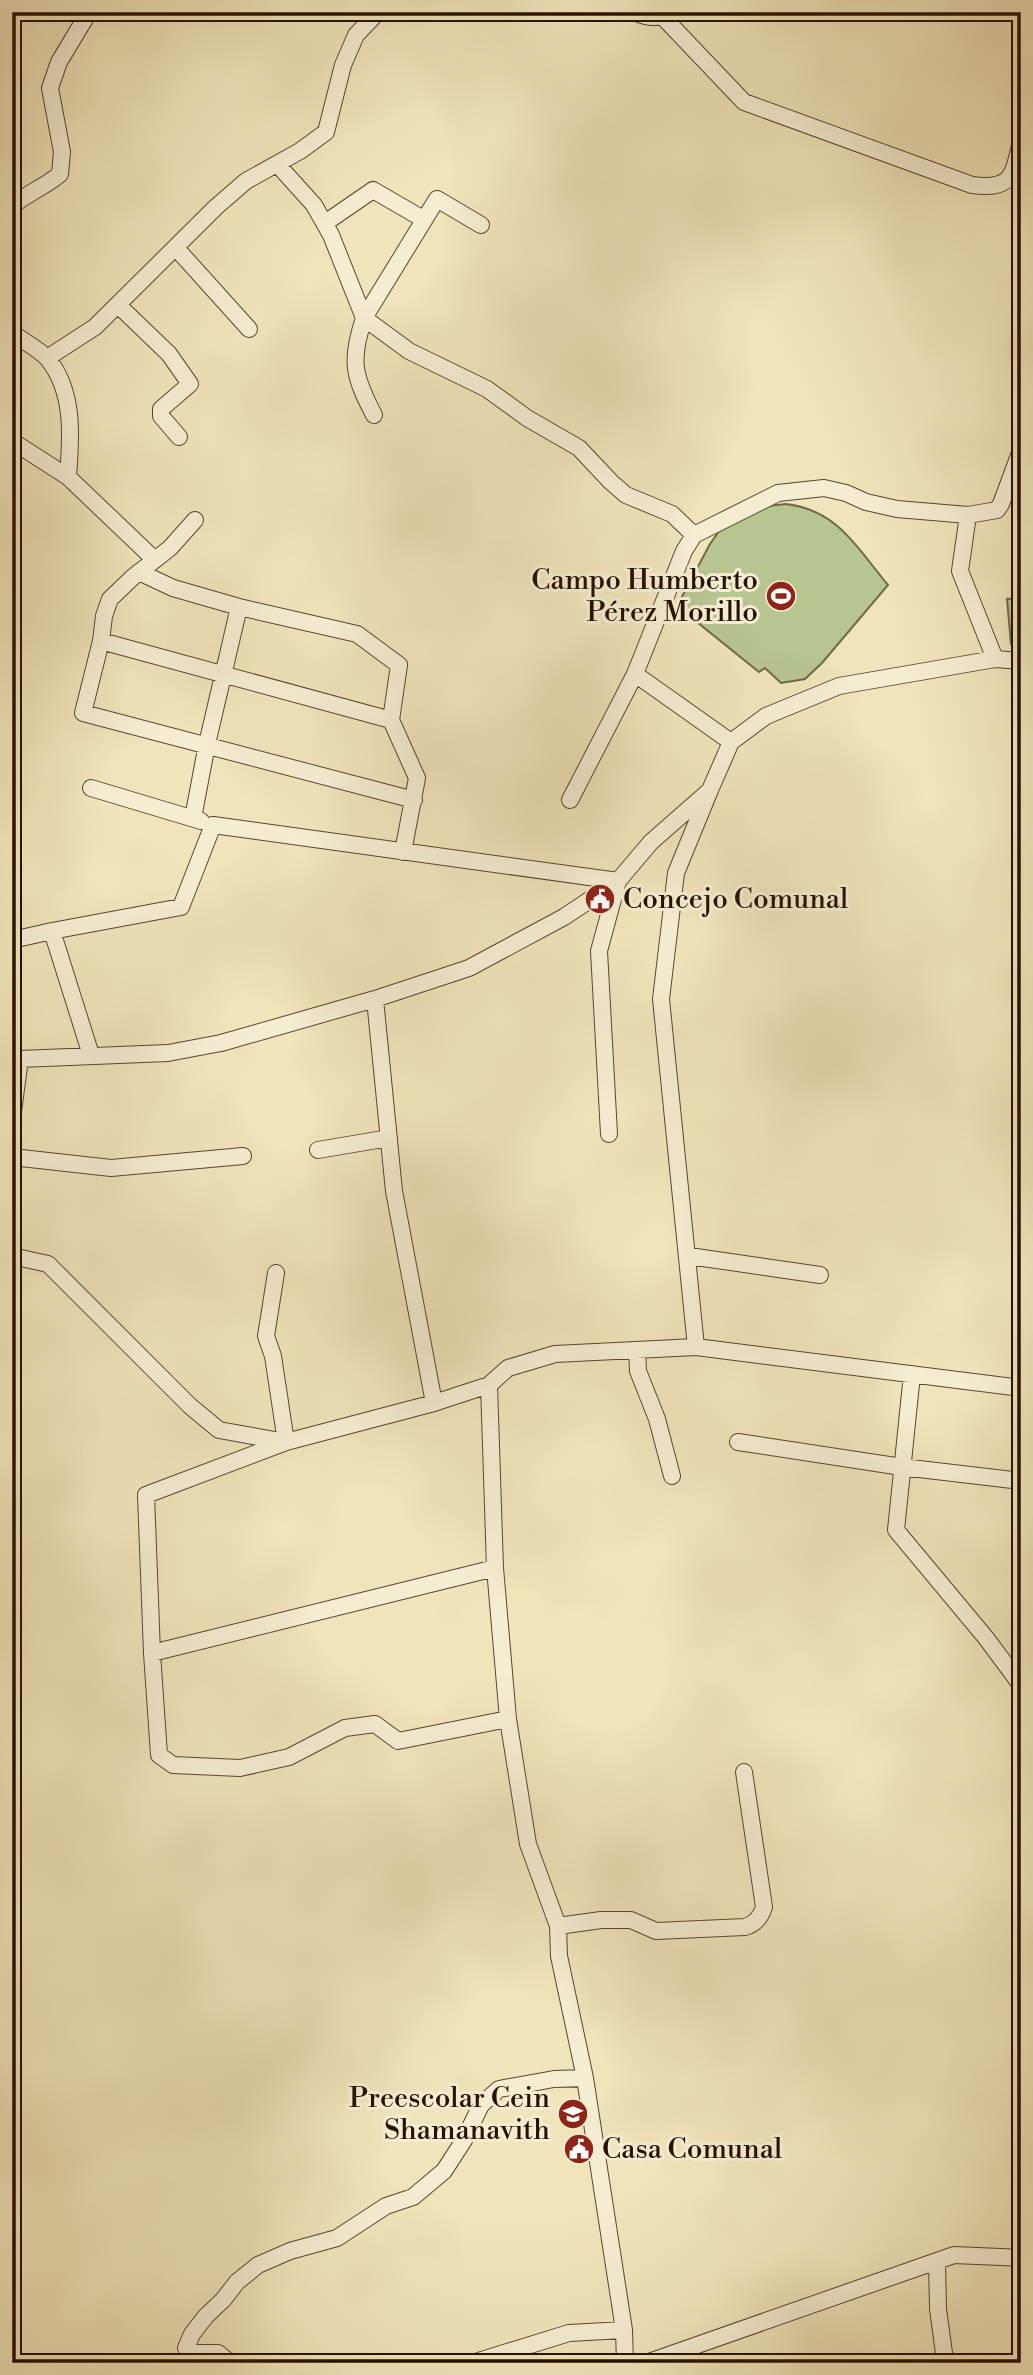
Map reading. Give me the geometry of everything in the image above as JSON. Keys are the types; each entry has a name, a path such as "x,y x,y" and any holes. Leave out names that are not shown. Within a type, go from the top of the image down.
{"street":[{"path":"12,206 45,187 60,174 60,139 50,89 59,62 89,12"},
{"path":"47,358 95,327 216,207 246,181 326,132 343,65 356,35 378,12"},
{"path":"635,12 645,17 668,15 744,102 972,185 990,187 1009,180 1021,141"},
{"path":"277,164 314,205 325,223 365,317 409,351 487,389 527,418 579,448 626,495 672,514 694,535"},
{"path":"325,223 373,190 423,219"},
{"path":"374,415 354,370 356,342 365,317 437,199 481,225"},
{"path":"176,248 249,329"},
{"path":"118,305 169,354 190,384 161,409 161,416 179,438"},
{"path":"12,333 47,358 56,373 68,405 71,437 68,477"},
{"path":"12,441 68,477 155,560"},
{"path":"570,800 635,674 684,551 694,535 778,493 824,488 897,509 968,515 997,510 1021,450"},
{"path":"968,515 960,571 995,659"},
{"path":"195,520 170,548 110,599 83,713 414,800"},
{"path":"139,572 173,588 239,607 357,634 399,665 391,720 417,778 403,852"},
{"path":"193,818 239,607"},
{"path":"101,640 391,720"},
{"path":"696,1347 662,999 676,873 731,742 766,716 839,686 995,659 1021,661"},
{"path":"635,674 731,742"},
{"path":"91,788 214,825 618,881"},
{"path":"12,1119 16,1058 167,1053 221,1043 375,999 469,968 564,917 618,881 651,842 710,790"},
{"path":"12,940 181,907 214,825"},
{"path":"609,1134 599,951 618,881"},
{"path":"52,931 91,1055"},
{"path":"375,999 394,1191 434,1403"},
{"path":"318,1150 388,1138"},
{"path":"12,1157 111,1168 243,1156"},
{"path":"12,1256 48,1264 190,1406 219,1430 286,1442"},
{"path":"689,1256 820,1275"},
{"path":"276,1273 266,1336 273,1356 286,1442"},
{"path":"508,1719 398,1741 375,1724 345,1728 289,1756 240,1768 173,1765 159,1755 146,1495 286,1442 434,1403 489,1385 508,1368 555,1354 696,1347 1021,1388"},
{"path":"637,1350 638,1371 657,1419 672,1476"},
{"path":"912,1374 896,1530 986,1638 1021,1685"},
{"path":"489,1385 495,1568 508,1719 528,1844 558,1926 559,1956 585,2078 624,2330 625,2363"},
{"path":"738,1442 902,1467 1021,1481"},
{"path":"152,1653 495,1568"},
{"path":"558,1926 601,1920 631,1920 656,1930 745,1927 755,1922 764,1907 744,1772"},
{"path":"230,2363 218,2353 190,2353 186,2348 192,2334 206,2316 237,2282 258,2265 290,2251 337,2238 386,2206 412,2197 444,2171 464,2140 481,2105 499,2089 554,2079 585,2078"},
{"path":"646,2363 954,2255 1021,2258"},
{"path":"937,2261 943,2363"},
{"path":"472,2363 569,2333 624,2330"}],"green space":[{"name":"Campo Humberto Pérez Morillo","path":"786,504 820,514 833,523 856,545 888,585 822,663 805,679 781,683 765,668 759,672 677,606 719,531 768,506"},
{"path":"1021,598 1021,644 1011,644 1007,599"}],"place":[{"name":"Campo Humberto Pérez Morillo","path":"781,596"},
{"name":"Concejo Comunal","path":"600,899"},
{"name":"Preescolar Cein Shamanavith","path":"573,2114"},
{"name":"Casa Comunal","path":"579,2149"}]}
